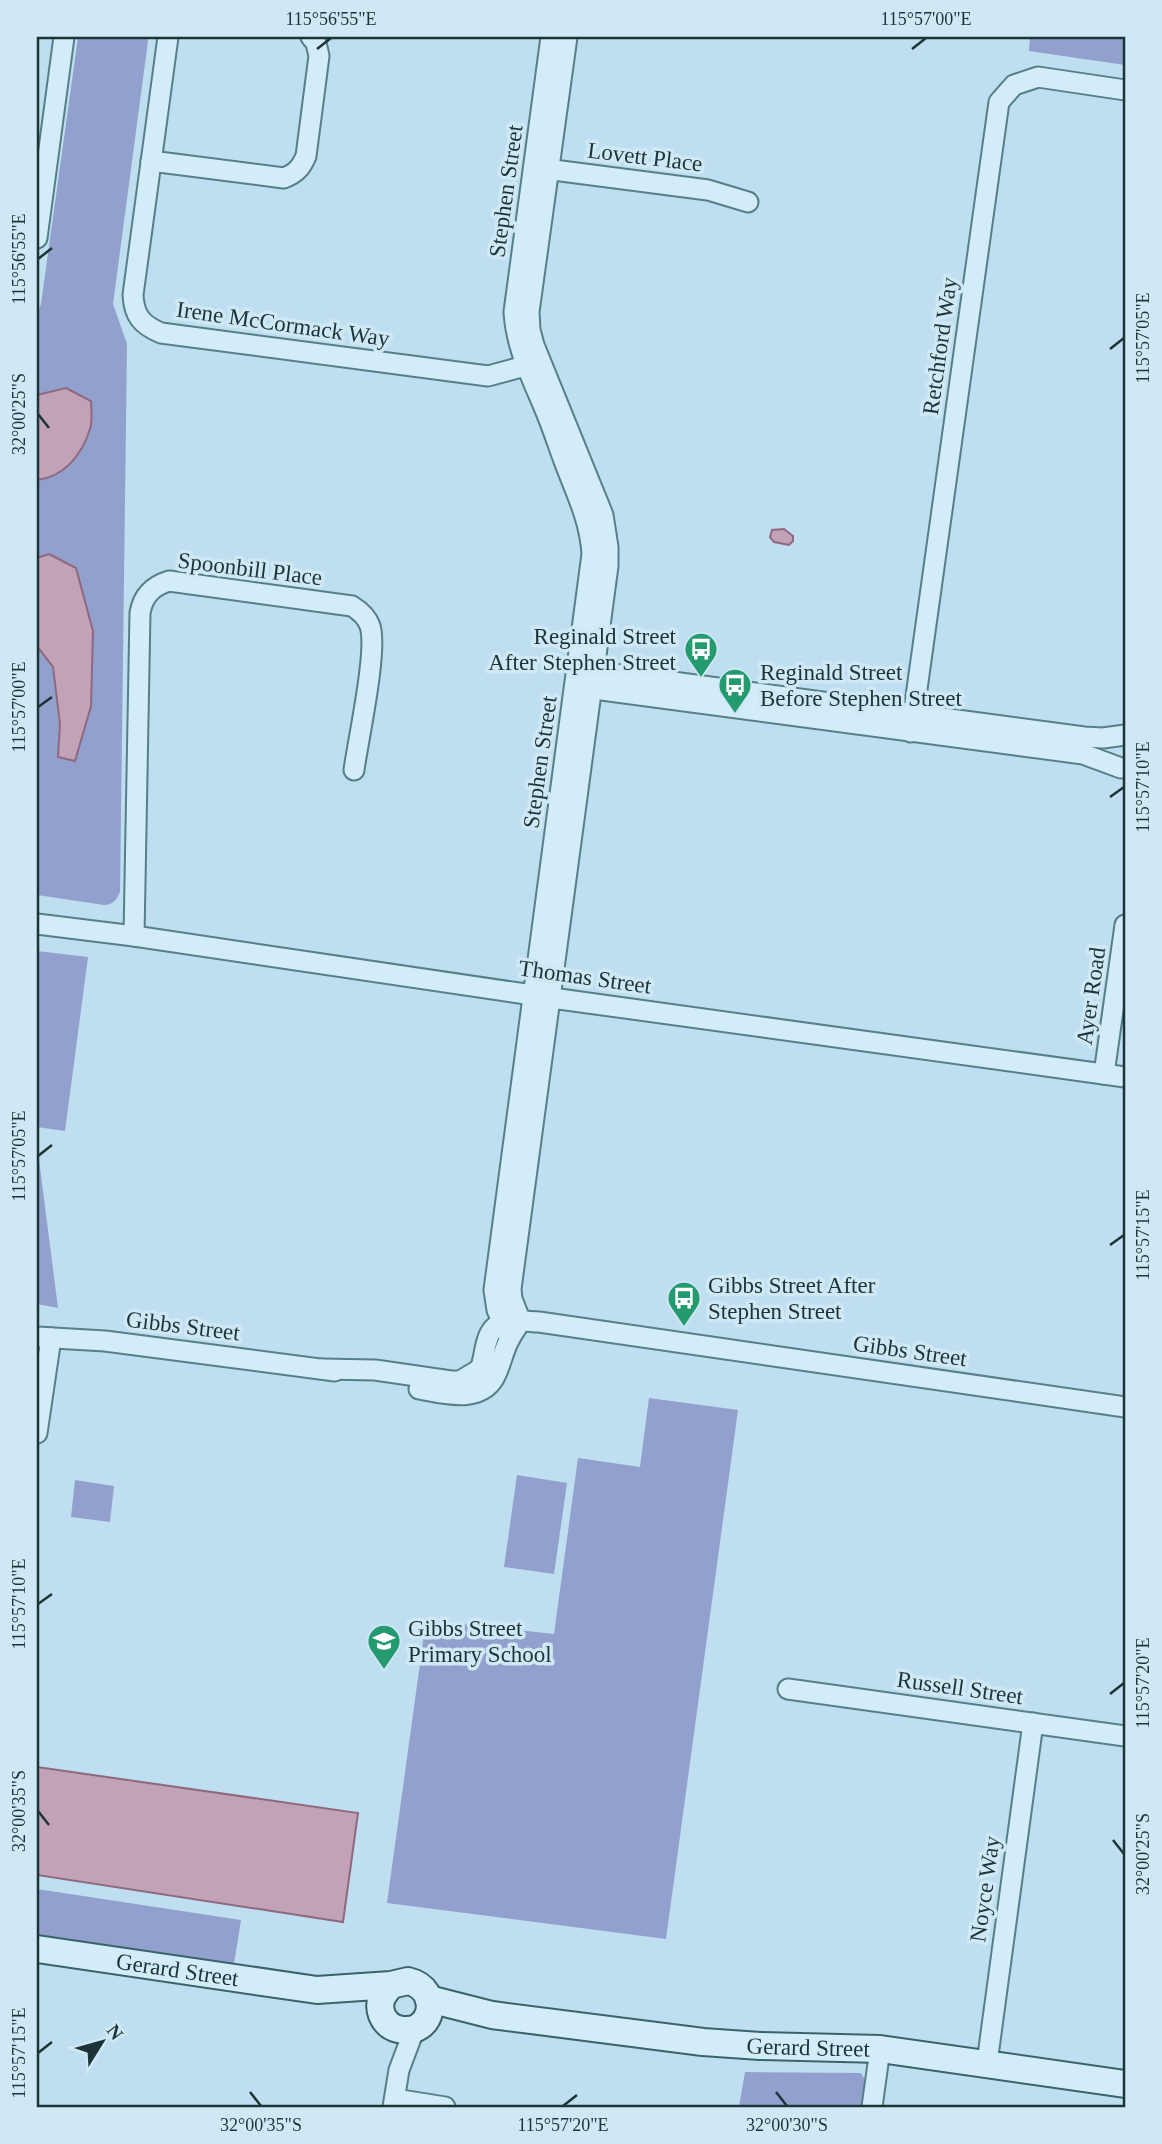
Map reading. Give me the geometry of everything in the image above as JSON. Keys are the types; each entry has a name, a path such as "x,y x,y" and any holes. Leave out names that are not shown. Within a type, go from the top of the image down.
{"street":[{"path":"37,238 64,37"},
{"name":"Irene McCormack Way","path":"167,37 133,295 134,308 139,319 148,327 161,332 196,338 488,376 533,364"},
{"path":"151,161 284,177 294,174 302,167 306,156 316,81 319,56 316,43 311,37"},
{"name":"Stephen Street","path":"510,1327 497,1310 494,1290 542,996 584,679 608,566 603,515 533,364 529,312 551,37"},
{"name":"Stephen Street","path":"541,168 567,37"},
{"name":"Retchford Way","path":"912,724 999,102 1014,85 1038,77 1125,90"},
{"name":"Lovett Place","path":"541,168 708,190 748,202"},
{"name":"Spoonbill Place","path":"134,936 140,613 141,605 151,590 169,581 352,606 361,612 370,626 373,647 354,770"},
{"path":"584,679 912,724 1083,754 1123,771"},
{"path":"912,724 1103,738 1125,735"},
{"path":"1123,771 1118,749 1125,735"},
{"name":"Thomas Street","path":"37,924 1125,1077"},
{"name":"Ayer Road","path":"1104,1074 1125,925"},
{"name":"Gibbs Street","path":"44,1337 105,1341 322,1369 450,1395 467,1395 491,1382 497,1373 510,1327 539,1322 1125,1407"},
{"path":"37,1433 44,1337"},
{"name":"Russell Street","path":"788,1689 1125,1736"},
{"name":"Noyce Way","path":"987,2063 1033,1723"},
{"name":"Gerard Street","path":"37,1949 317,1990 408,2018 492,2015 703,2042 880,2049 1125,2084"},
{"name":"Gerard Street","path":"317,1990 391,1986 398,1982 415,1983 424,1990 408,2018"},
{"path":"391,1986 382,1995 379,2004 408,2018 394,2103 445,2107"},
{"path":"872,2107 880,2049"}],"shaded area":[{"path":"78,37 148,37 113,304 127,344 120,892 114,902 104,905 37,895 37,314 41,304"},
{"path":"1030,37 1125,37 1125,65 1029,51"},
{"path":"66,388 91,401 92,419 87,439 77,456 64,469 37,480 37,395"},
{"path":"784,529 793,536 789,545 774,542 770,537 772,530"},
{"path":"49,554 76,568 93,631 91,706 75,761 58,757 60,724 53,667 37,646 37,558"},
{"path":"37,951 88,957 65,1131 37,1127"},
{"path":"37,1144 58,1308 37,1304"},
{"path":"649,1398 738,1410 666,1939 387,1903 426,1620 554,1634 578,1458 640,1467"},
{"path":"517,1475 567,1483 554,1574 504,1567"},
{"path":"75,1480 114,1486 110,1522 71,1517"},
{"path":"37,1767 358,1813 343,1922 37,1875"},
{"path":"37,1889 241,1920 233,1970 37,1941"},
{"path":"745,2072 861,2073 868,2085 864,2107 739,2107"}],"place":[{"name":"Reginald Street After Stephen Street","path":"701,679"},
{"name":"Reginald Street Before Stephen Street","path":"735,715"},
{"name":"Gibbs Street After Stephen Street","path":"684,1328"},
{"name":"Gibbs Street Primary School","path":"384,1671"}]}
